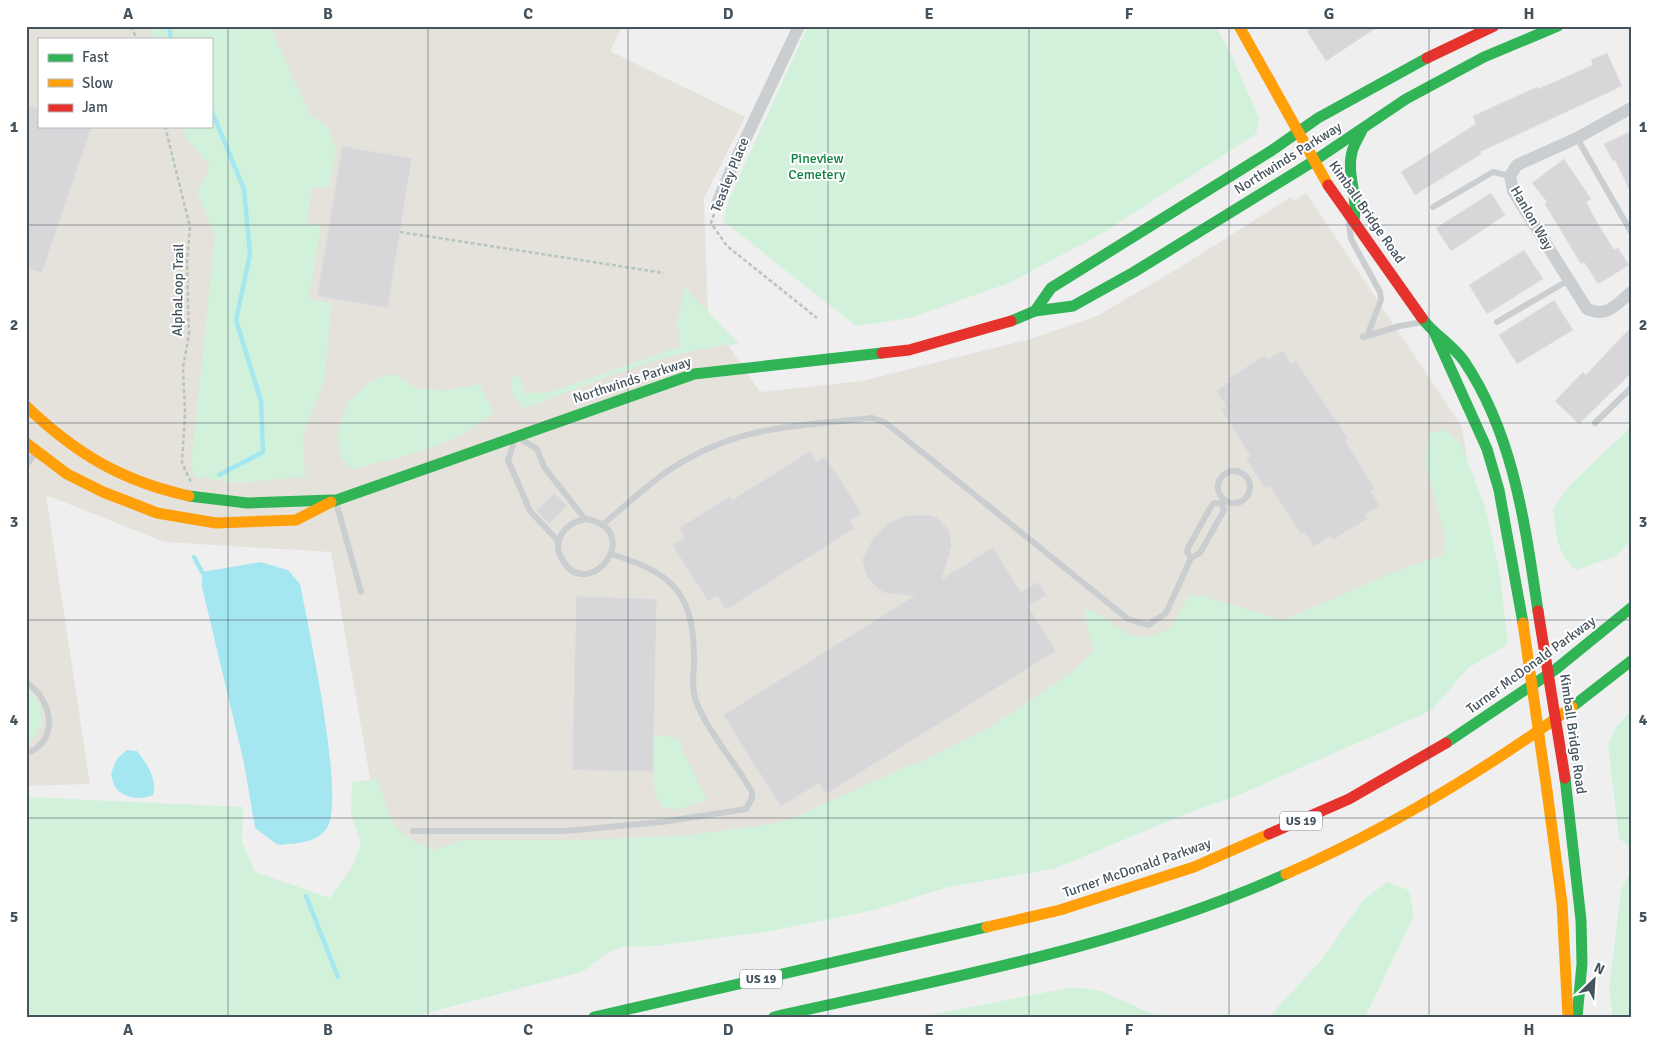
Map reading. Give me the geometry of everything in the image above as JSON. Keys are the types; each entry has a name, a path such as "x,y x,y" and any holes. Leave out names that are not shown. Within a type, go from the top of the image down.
{"main road":[{"name":"Kimball Bridge Road","path":"1239,26 1314,161 1424,321 1455,349 1465,363 1485,397 1508,453 1524,516 1564,778 1581,920 1582,964 1577,1017"},
{"name":"Northwinds Parkway","path":"1035,311 1051,288 1318,118 1444,48 1494,26"},
{"name":"Northwinds Parkway","path":"26,443 67,474 103,492 157,513 216,523 296,520 336,500 694,374 909,350 999,326 1035,311 1073,306 1134,272 1314,161 1406,99 1484,57 1558,26"},
{"path":"1351,216 1358,202 1352,178 1351,152 1364,127"},
{"name":"Kimball Bridge Road","path":"1434,332 1488,449 1499,490 1523,623 1548,791 1562,904 1568,1017"},
{"name":"Northwinds Parkway","path":"26,406 52,433 80,454 112,472 162,491 218,501 265,503 336,500"},
{"name":"Turner McDonald Parkway","path":"594,1017 1060,910 1194,867 1349,799 1462,734 1556,669 1631,608"},
{"path":"774,1017 1078,946 1203,908 1261,884 1373,831 1478,772 1527,740 1631,662"}],"street":[{"name":"Teasley Place","path":"717,203 732,165 799,26"},
{"name":"Hanlon Way","path":"1631,108 1576,138 1517,165 1510,176 1513,191 1587,309 1596,313 1609,312 1631,292"}],"lane":[{"path":"1576,138 1631,232"},
{"path":"1433,207 1493,172 1510,176"},
{"path":"1351,216 1351,240 1380,292 1381,300 1365,336 1424,321"},
{"path":"1497,322 1568,280"},
{"path":"1595,423 1631,388"},
{"path":"602,525 656,479 699,452 731,438 775,427 872,418 886,423 1135,623 1148,625 1166,613 1191,558 1200,553 1224,510 1223,502 1219,488 1222,477 1226,474 1237,472 1246,477 1250,487 1247,497 1238,503 1223,502 1214,503 1210,508 1188,548 1187,552 1191,558"},
{"path":"559,542 530,511 508,460 516,436 537,449 544,467 585,519 602,525 612,540 611,554 604,566 597,571 580,573 565,564 560,557 559,542 562,532 568,525 585,519"},
{"path":"26,466 36,452"},
{"path":"336,500 361,592"},
{"path":"413,831 565,831 662,822 746,809 750,805 752,792 695,699 694,632 685,602 678,591 662,575 631,560 611,554"},
{"path":"26,682 36,688 44,698 49,722 46,734 39,744 26,754"}],"path":[{"path":"132,26 136,38"},
{"name":"AlphaLoop Trail","path":"165,128 190,227 187,262 189,335 184,367 185,413 182,463 193,486"},
{"name":"Teasley Place","path":"717,203 711,223 727,246 817,318"},
{"path":"400,232 664,273"}],"shaded area":[{"path":"26,26 623,26 610,51 745,117 704,198 708,316 760,392 862,381 1030,339 1097,316 1182,266 1291,197 1294,201 1306,193 1462,427 1481,549 848,833 386,872 331,552 164,542 46,495 90,784 26,786"}],"green space":[{"path":"148,26 270,26 309,113 327,126 336,148 329,188 312,188 307,223 321,226 309,299 331,303 325,379 303,436 305,477 235,483 195,477 191,465 215,235 197,193 210,166 186,138 183,128 212,128 212,38 152,38"},
{"name":"Pineview Cemetery","path":"808,26 1216,26 1259,118 1256,134 1101,234 1009,283 910,318 856,326 723,221 730,197"},
{"path":"685,287 739,344 712,347 657,360 525,408 513,395 511,378 519,375 525,393 551,392 681,346 677,322"},
{"path":"396,374 416,388 443,391 480,384 494,413 464,434 420,452 352,469 341,459 337,432 349,401 373,379"},
{"path":"1631,427 1631,540 1616,556 1576,570 1564,557 1558,542 1553,508 1571,484"},
{"path":"1446,430 1461,444 1485,506 1500,574 1508,644 1467,669 1432,710 1234,797 1188,813 1056,868 945,888 874,910 771,931 656,946 620,947 604,955 582,972 412,1017 26,1017 26,797 243,807 242,842 255,872 330,898 353,865 361,843 351,814 352,782 377,779 390,816 401,832 420,844 435,850 464,840 587,840 689,835 784,822 903,768 919,763 995,724 1075,670 1093,651 1084,609 1099,614 1128,634 1142,637 1169,629 1189,596 1200,595 1283,620 1404,568 1444,555 1445,536 1425,461 1429,433"},
{"path":"26,690 38,702 42,718 38,733 26,745"},
{"path":"1631,711 1631,848 1619,838 1608,745 1616,727"},
{"path":"654,735 677,738 707,800 677,809 668,809 662,805 657,798 653,776"},
{"path":"1631,870 1631,1011 1629,1016 1613,1017 1609,990 1621,890"},
{"path":"1387,882 1409,890 1414,916 1365,1017 1269,1017 1322,959 1363,900"},
{"path":"1073,987 1101,991 1159,1017 919,1017"}],"water":[{"path":"260,562 288,570 300,584 324,710 332,783 332,811 327,828 317,837 305,842 278,845 255,828 244,763 202,587 202,572"},
{"path":"127,750 137,751 147,766 153,777 153,795 133,798 120,792 115,786 111,773 117,759"}],"building":[{"path":"1315,26 1379,26 1326,61 1307,31"},
{"path":"1607,53 1622,86 1480,152 1481,154 1415,195 1401,172 1476,124 1473,116 1537,87 1538,89 1593,65 1591,60"},
{"path":"29,105 38,109 38,128 91,128 42,273 26,268 26,113"},
{"path":"1631,131 1631,193 1615,160 1613,161 1604,144"},
{"path":"342,146 412,158 388,308 317,296"},
{"path":"1564,159 1591,199 1586,202 1598,224 1614,250 1618,248 1629,265 1598,284 1584,262 1581,264 1545,204 1547,202 1532,183"},
{"path":"1491,193 1505,215 1451,251 1436,228"},
{"path":"1524,250 1543,279 1487,314 1469,285"},
{"path":"1554,300 1573,330 1517,364 1499,335"},
{"path":"1631,327 1631,373 1579,424 1555,401 1583,372 1586,375"},
{"path":"1283,350 1291,364 1296,361 1348,438 1345,440 1375,489 1371,491 1380,506 1365,515 1367,519 1333,540 1330,536 1314,547 1304,532 1301,535 1270,486 1265,489 1246,459 1250,456 1221,409 1226,406 1216,391 1231,381 1229,378 1265,355 1268,359"},
{"path":"810,451 817,462 825,456 862,513 850,521 855,528 726,610 717,596 708,601 672,545 684,538 679,528 730,496 732,500"},
{"path":"555,493 567,506 549,524 536,510"},
{"path":"907,515 937,517 949,530 952,545 942,579 993,547 1021,592 1038,582 1047,595 1028,606 1056,651 826,794 819,783 781,807 723,715 914,596 885,593 878,589 867,577 862,560 873,538 888,523"},
{"path":"576,596 657,599 653,772 572,770"}],"waterway":[{"path":"169,26 171,38"},
{"path":"212,111 244,189 250,254 236,320 261,401 263,452 219,475"},
{"path":"194,557 202,572"},
{"path":"306,896 338,977"}],"traffic: fast":[{"path":"1011,321 1035,311 1073,306 1134,272 1314,161 1406,99 1484,57 1558,26"},
{"path":"1035,311 1051,288 1271,151 1318,118 1427,58"},
{"path":"1354,220 1355,203 1350,169 1353,149 1362,130"},
{"path":"1422,318 1464,361 1481,389 1495,419 1515,482 1528,546 1538,611"},
{"path":"1435,334 1487,449 1499,490 1523,623"},
{"path":"331,502 694,374 882,353"},
{"path":"189,496 247,503 332,500"},
{"path":"1446,743 1556,669 1631,608"},
{"path":"1572,707 1631,661"},
{"path":"1565,778 1581,920 1582,964 1577,1017"},
{"path":"774,1017 969,974 1098,941 1162,922 1224,900 1286,874"},
{"path":"594,1017 987,927"}],"traffic: slow":[{"path":"1239,26 1328,185"},
{"path":"26,406 63,438 101,463 121,474 142,482 189,496"},
{"path":"26,443 67,474 103,492 157,513 216,523 296,520 331,502"},
{"path":"1523,623 1547,791"},
{"path":"1286,874 1324,857 1434,798 1504,754 1572,707"},
{"path":"1547,791 1562,903 1568,1017"},
{"path":"987,927 1060,910 1194,867 1269,834"}],"traffic: jam":[{"path":"1427,58 1494,26"},
{"path":"1328,185 1422,318"},
{"path":"882,353 909,350 1011,321"},
{"path":"1538,611 1565,778"},
{"path":"1269,834 1349,799 1446,743"}]}
